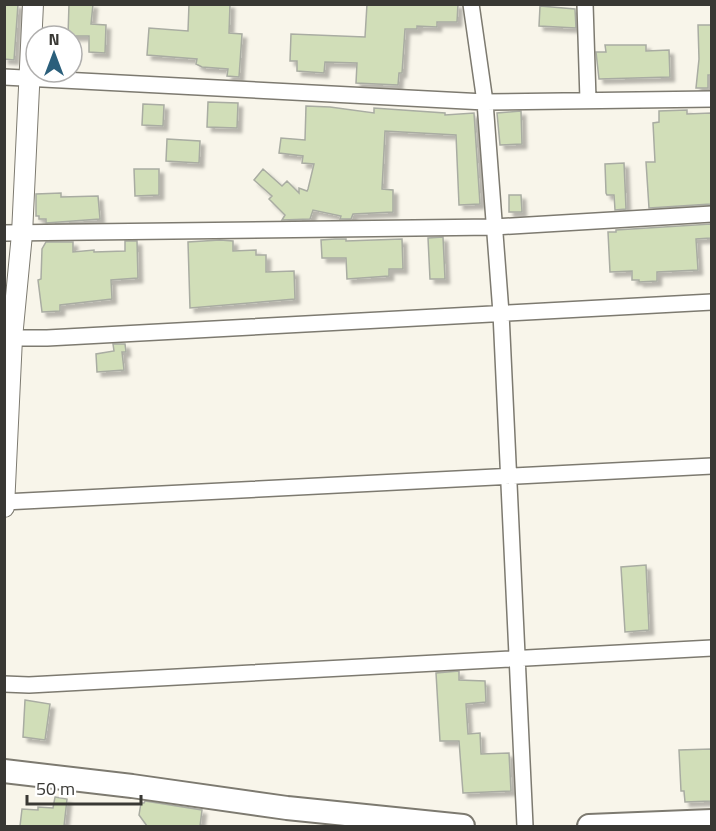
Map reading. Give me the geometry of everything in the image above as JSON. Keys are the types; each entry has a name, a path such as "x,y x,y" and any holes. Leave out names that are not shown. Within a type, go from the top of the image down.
{"main road":[{"path":"4,771 287,808 463,826"},
{"path":"589,826 711,821"}],"street":[{"path":"32,24 33,4"},
{"path":"471,4 484,102 501,313 525,826"},
{"path":"585,4 588,100"},
{"path":"4,77 24,79"},
{"path":"84,82 484,102 711,99"},
{"path":"29,84 13,234 8,338 5,504 711,466"},
{"path":"13,234 494,227 711,214"},
{"path":"8,338 711,302"},
{"path":"4,684 29,685 711,648"}],"building":[{"path":"4,4 18,4 14,60 4,59"},
{"path":"69,4 93,4 91,24 106,25 105,53 89,52 89,36 84,36 84,24 68,24"},
{"path":"189,4 230,4 229,33 242,34 239,77 227,76 228,69 202,67 196,64 197,59 147,55 149,28 188,31"},
{"path":"367,4 458,4 457,22 437,22 437,27 417,26 417,29 405,29 402,73 399,73 398,85 356,83 357,63 325,62 324,73 297,71 297,61 290,61 291,34 365,37"},
{"path":"540,6 575,9 576,28 539,26"},
{"path":"698,25 711,25 711,75 708,75 708,88 696,88 699,59"},
{"path":"605,45 646,45 646,51 669,50 670,77 599,79 596,52 606,52"},
{"path":"208,102 238,103 237,128 207,127"},
{"path":"143,104 164,105 163,126 142,125"},
{"path":"306,106 374,113 374,108 445,113 445,115 474,113 480,204 459,205 456,135 385,131 382,189 393,190 393,212 353,214 351,219 340,219 341,216 313,210 310,219 282,220 285,215 269,199 272,196 254,180 263,169 282,186 287,181 299,193 299,188 307,191 314,164 302,163 303,156 279,153 281,138 305,140"},
{"path":"687,110 687,114 711,113 711,204 649,208 646,162 655,162 653,123 659,122 659,111"},
{"path":"521,111 522,144 500,145 497,113"},
{"path":"167,139 200,141 199,163 166,161"},
{"path":"624,163 626,209 615,210 614,195 606,193 605,164"},
{"path":"134,169 159,169 159,195 135,196"},
{"path":"61,193 61,197 98,196 100,219 46,223 46,219 39,219 39,216 36,216 36,194"},
{"path":"509,195 521,195 522,212 509,212"},
{"path":"711,224 711,238 696,239 698,270 657,272 657,281 639,282 639,280 632,280 632,271 610,272 608,232"},
{"path":"443,237 445,279 430,279 428,238"},
{"path":"346,239 346,241 402,239 403,269 389,269 389,276 347,279 346,258 322,258 321,240"},
{"path":"125,241 137,241 138,278 111,280 112,299 60,305 60,311 42,312 38,280 41,279 42,249 46,242 73,242 73,252 94,250 94,252 125,251"},
{"path":"233,241 233,251 256,250 256,255 266,255 266,272 294,271 295,299 190,308 188,242"},
{"path":"113,344 125,344 126,352 122,352 124,370 97,372 96,354 114,351"},
{"path":"646,565 649,630 625,632 621,567"},
{"path":"459,671 459,680 485,681 486,702 466,704 468,734 480,733 481,754 509,753 511,791 463,793 459,741 440,741 436,673"},
{"path":"25,700 50,704 45,740 23,737"},
{"path":"711,749 711,801 685,802 684,791 681,791 679,750"},
{"path":"55,797 67,799 64,826 20,826 22,809 53,808"},
{"path":"145,801 202,810 200,826 147,826 139,815 141,803"}]}
